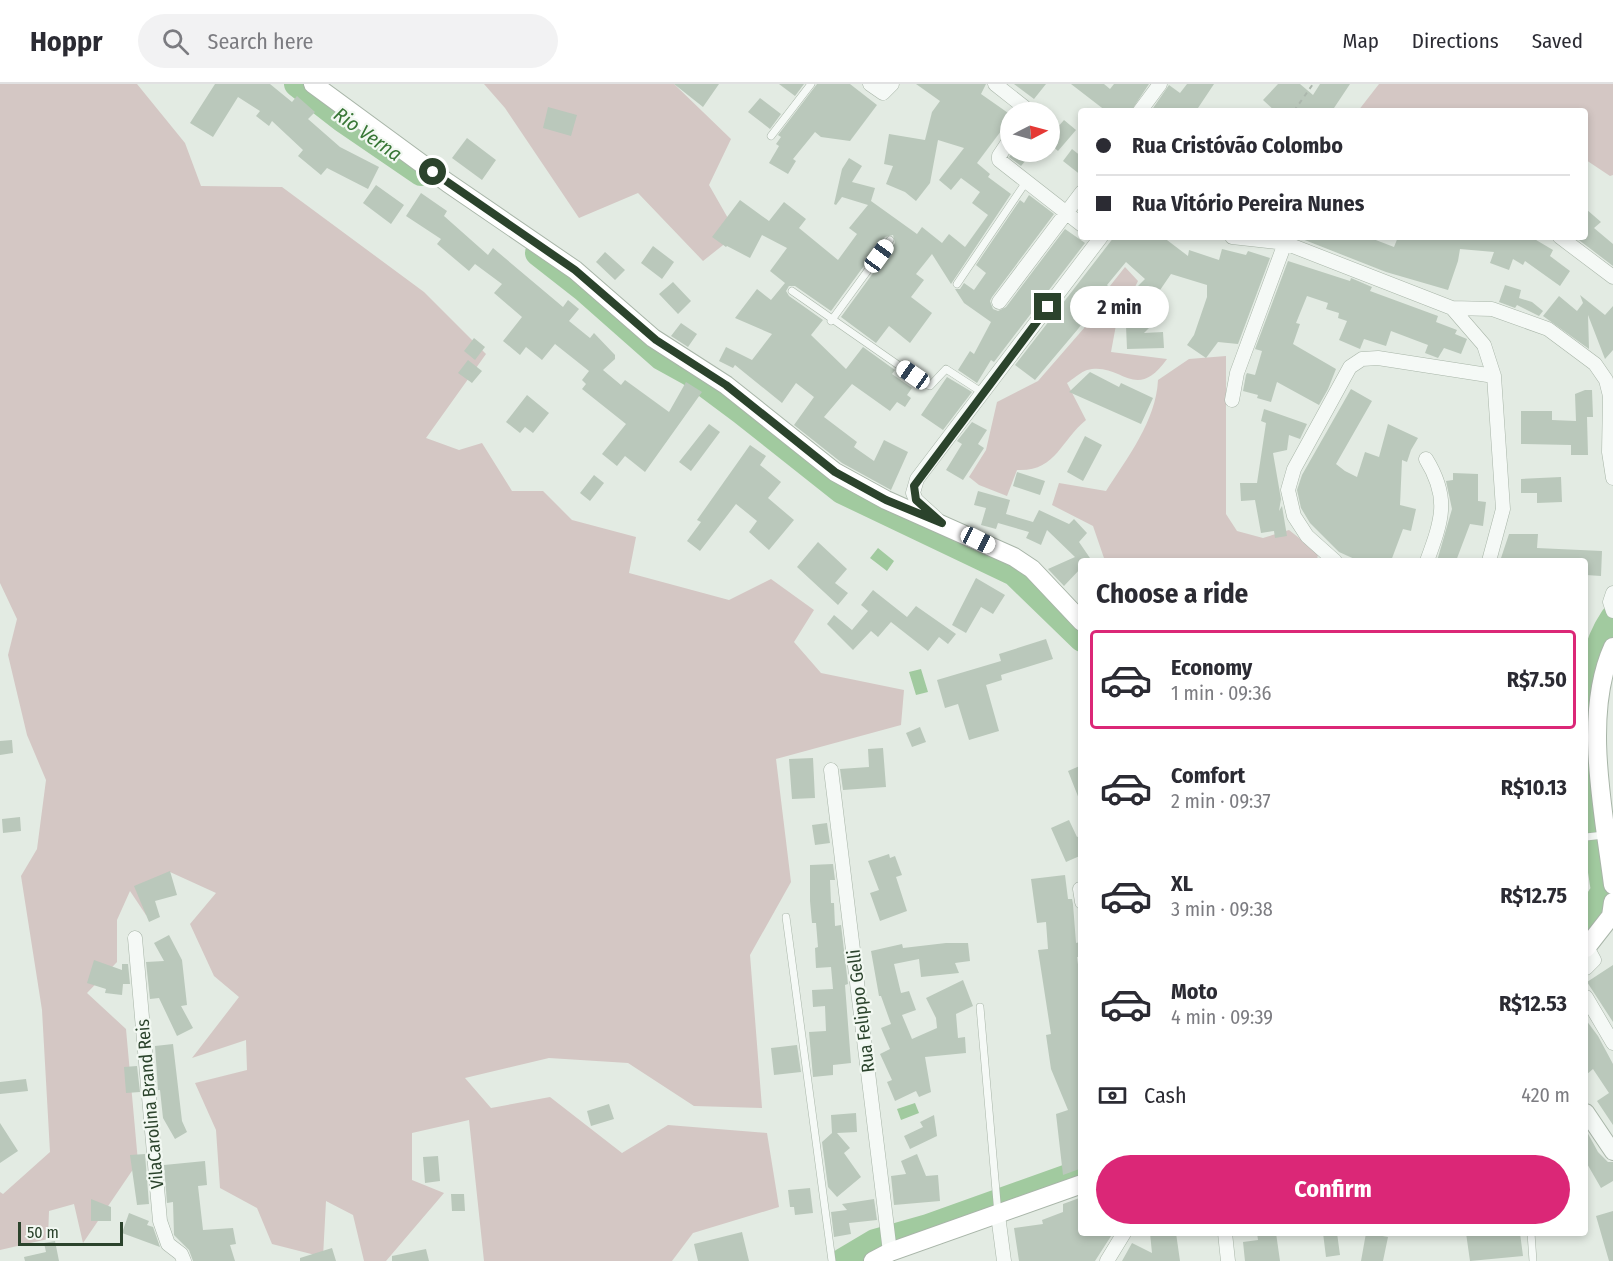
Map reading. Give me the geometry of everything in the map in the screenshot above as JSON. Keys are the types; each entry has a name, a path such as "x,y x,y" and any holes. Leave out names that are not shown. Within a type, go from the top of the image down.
{"main road":[{"path":"313,84 448,183 575,270 656,340 726,385 835,472 886,500 942,523 1032,569 1078,618"},
{"path":"1613,647 1604,666 1598,703 1598,755 1613,885"},
{"path":"1588,945 1611,916 1613,902"},
{"path":"873,1261 890,1252 1078,1185"}],"street":[{"path":"870,84 883,93 892,84"},
{"path":"995,84 1018,102"},
{"path":"1142,108 1160,84"},
{"path":"1001,162 1078,222"},
{"path":"999,302 1078,199"},
{"path":"942,523 916,500 914,486 1098,240"},
{"path":"1258,240 1285,243 1452,308 1492,309 1548,329 1595,364 1606,380 1611,396 1609,452 1613,478"},
{"path":"1564,240 1613,277"},
{"path":"1232,400 1237,374 1285,243"},
{"path":"1452,308 1484,345 1494,376 1503,509 1490,558"},
{"path":"1332,558 1307,536 1294,516 1288,490 1294,469 1350,367 1362,359 1378,358 1494,376"},
{"path":"1426,459 1437,477 1443,504 1438,530 1428,558"},
{"path":"1612,610 1613,593"},
{"name":"Rua Felippo Gelli","path":"831,770 890,1252"},
{"name":"VilaCarolina Brand Reis","path":"135,938 160,1221 168,1244 181,1254 184,1261"},
{"path":"1588,950 1594,960 1588,966"},
{"path":"1588,1001 1613,1043"},
{"path":"1588,1115 1613,1152"},
{"path":"998,1215 1004,1261"},
{"path":"1107,1261 1122,1236"},
{"path":"1225,1236 1228,1261"}],"lane":[{"path":"771,136 811,84"},
{"path":"957,284 1026,182"},
{"path":"831,321 890,240"},
{"path":"792,291 831,321 927,385 930,386 946,369 983,393"},
{"path":"1588,837 1606,835"},
{"path":"786,917 832,1257"},
{"path":"980,1007 998,1215"},
{"path":"1531,1236 1533,1261"}],"path":[{"path":"1296,108 1313,84"}],"shaded area":[{"path":"0,84 137,84 185,143 201,186 282,187 424,292 486,354 426,438 459,450 482,443 512,491 543,491 572,520 636,537 629,573 729,600 771,579 814,610 794,642 821,673 904,690 901,725 776,759 791,882 750,955 762,1108 694,1106 628,1063 549,1058 465,1078 491,1108 550,1097 622,1153 668,1125 767,1133 779,1207 693,1233 672,1261 484,1261 469,1120 412,1133 412,1180 444,1193 386,1261 364,1261 353,1215 326,1201 323,1257 272,1244 257,1208 220,1188 216,1130 195,1083 247,1070 246,1040 192,1058 239,997 214,976 190,924 216,893 170,872 146,915 130,891 117,920 117,962 87,993 126,1029 138,1162 83,1243 74,1204 49,1211 48,1239 0,1250 0,1192 3,1194 50,1152 42,1010 21,876 37,849 46,780 27,735 8,655 17,619 0,583"},
{"path":"484,84 674,84 731,139 709,185 737,234 703,261 638,193 579,218 505,108"},
{"path":"1379,84 1613,84 1613,175 1610,176 1588,161 1588,108 1360,108"},
{"path":"1125,267 1138,281 1116,325 1111,352 1167,359 1156,372 1137,380 1099,369 1087,370 1080,374 1067,383 1086,420 1056,454 1041,466 1017,470 1007,496 979,485 969,477 986,450 997,402 1038,381 1085,327 1106,291"},
{"path":"1226,356 1226,514 1237,531 1263,538 1289,530 1318,553 1317,558 1104,558 1093,526 1052,505 1059,483 1106,491 1146,424 1152,410 1158,380 1189,359"},
{"path":"878,548 894,561 887,571 870,558"},
{"path":"921,669 928,692 916,695 909,672"},
{"path":"915,1103 919,1113 901,1120 897,1109"}],"building":[{"path":"215,84 270,84 292,102 297,96 315,112 308,119 340,147 379,167 368,189 327,168 321,175 298,156 303,150 272,121 269,126 256,116 260,111 238,97 213,137 190,123"},
{"path":"674,84 719,84 703,107"},
{"path":"779,84 804,84 795,96"},
{"path":"817,84 850,84 877,105 850,141 821,137 815,132 793,159 796,161 788,174 769,163 779,146 776,144 781,137 778,135"},
{"path":"916,84 986,84 981,94 1000,107 1000,132 977,163 990,174 988,177 1011,194 951,284 932,254 916,274 924,280 911,297 932,313 910,343 889,326 876,343 841,317 895,243 893,235 885,237 831,311 795,286 789,286 786,291 789,296 823,320 811,335 846,369 863,347 895,370 892,374 912,388 907,395 911,398 905,407 897,402 890,411 852,384 824,417 857,442 854,447 874,461 884,440 908,452 891,490 842,463 794,425 814,397 796,383 782,403 735,365 733,368 719,361 726,347 752,360 772,334 735,318 757,289 771,300 785,283 770,271 787,248 762,235 750,258 726,247 712,237 740,200 769,221 784,202 806,219 799,228 838,260 857,234 849,228 868,205 842,197 836,205 834,204 842,169 849,158 862,166 852,182 875,188 871,201 917,234 922,227 942,243 949,234 965,247 988,215 972,203 980,192 961,178 951,190 939,180 964,148 938,140 930,183 916,201 905,192 886,184 893,166 884,164 889,134 925,140 932,112 940,101"},
{"path":"1014,84 1046,84 1034,99"},
{"path":"1071,84 1104,84 1110,89 1114,84 1149,84 1133,108 1102,108"},
{"path":"1187,84 1214,84 1198,108 1153,108 1169,85 1180,93"},
{"path":"1278,84 1300,84 1313,95 1320,84 1350,84 1334,108 1272,108 1263,100"},
{"path":"760,98 781,114 770,129 748,112"},
{"path":"548,107 577,115 571,136 543,128"},
{"path":"1064,120 1076,130 1060,149 1060,125"},
{"path":"467,138 496,160 482,180 452,158"},
{"path":"1072,149 1078,154 1078,173 1063,161"},
{"path":"376,185 404,205 391,224 363,203"},
{"path":"421,193 447,211 444,216 488,255 493,248 563,307 568,300 579,309 569,321 590,338 594,333 615,355 615,359 603,370 621,385 625,380 669,412 686,382 702,392 645,472 625,456 617,466 602,454 626,424 582,389 586,384 582,380 589,371 555,344 542,360 526,347 520,355 503,341 522,317 494,293 502,284 475,264 469,271 437,244 441,239 406,216"},
{"path":"1029,195 1054,214 992,297 990,301 993,309 998,311 1006,307 1065,229 1085,243 994,362 991,360 977,383 958,370 970,351 974,354 991,322 964,303 955,289 960,289 964,283 974,290 986,273 976,265 1020,200 1024,203"},
{"path":"1588,211 1601,222 1594,228 1613,244 1613,266 1579,240 1588,240"},
{"path":"1112,240 1167,240 1188,256 1189,250 1219,260 1222,249 1246,255 1248,251 1270,258 1238,344 1218,342 1206,358 1187,345 1194,335 1207,297 1207,285 1171,274 1156,296 1168,308 1156,321 1129,295 1145,279 1126,262 1107,285 1109,287 1099,300 1096,298 1083,316 1086,318 1078,329 1035,380 1015,365"},
{"path":"1305,240 1376,240 1394,247 1397,240 1536,240 1553,250 1550,256 1570,271 1560,286 1525,261 1523,265 1513,259 1509,270 1490,263 1494,252 1460,249 1448,290 1386,272"},
{"path":"653,246 674,262 662,279 641,263"},
{"path":"605,252 625,270 615,280 596,262"},
{"path":"1288,261 1350,281 1351,278 1372,287 1370,291 1438,316 1436,322 1457,330 1455,334 1467,339 1461,354 1444,348 1438,358 1425,353 1428,345 1391,331 1386,346 1364,339 1360,349 1339,340 1347,321 1338,318 1339,313 1326,309 1328,303 1307,296 1296,323 1300,324 1293,344 1336,369 1319,405 1277,382 1271,402 1243,391 1247,373 1255,375 1262,351 1255,349"},
{"path":"673,282 691,301 678,314 659,294"},
{"path":"1505,285 1521,290 1519,298 1532,302 1543,311 1539,316 1517,305 1515,308 1499,302"},
{"path":"1580,295 1605,315 1613,306 1613,350 1605,359 1588,315 1589,349 1543,316 1559,296 1577,311 1583,303"},
{"path":"681,323 697,334 688,347 671,336"},
{"path":"1152,325 1144,333 1163,332 1164,348 1127,349 1126,326"},
{"path":"474,338 485,347 475,360 464,351"},
{"path":"468,360 482,371 472,383 458,373"},
{"path":"1090,372 1119,387 1121,383 1153,398 1141,424 1069,392"},
{"path":"947,377 972,392 943,430 921,415"},
{"path":"1351,389 1372,401 1336,464 1357,477 1365,452 1379,457 1388,424 1418,438 1407,462 1402,460 1400,505 1416,509 1411,531 1403,529 1392,558 1352,558 1339,552 1310,523 1301,508 1297,490 1302,475"},
{"path":"1592,390 1593,417 1587,417 1588,455 1571,455 1571,445 1521,444 1521,411 1552,411 1552,420 1576,421 1575,394"},
{"path":"527,395 549,413 533,433 525,427 520,433 506,422"},
{"path":"1264,409 1307,424 1300,439 1289,435 1287,450 1273,453 1281,499 1279,511 1282,506 1287,536 1275,538 1274,531 1261,533 1255,500 1241,501 1240,483 1257,483 1266,423 1261,421"},
{"path":"972,422 987,430 978,444 984,448 963,480 946,470 962,444 957,441"},
{"path":"709,424 720,432 691,471 679,462"},
{"path":"1085,436 1102,445 1083,481 1067,472"},
{"path":"750,445 766,456 760,465 781,482 768,498 794,520 769,550 749,532 757,521 736,504 700,551 687,541 701,522 697,520"},
{"path":"1017,472 1045,481 1040,495 1013,486"},
{"path":"1453,473 1478,474 1478,501 1486,502 1483,526 1470,524 1457,558 1438,558 1452,509 1446,481 1453,480"},
{"path":"594,475 604,483 590,501 580,493"},
{"path":"1561,477 1562,502 1537,503 1537,493 1521,493 1521,479"},
{"path":"978,491 1010,500 1006,514 1033,522 1039,510 1069,524 1074,519 1087,533 1079,542 1090,558 1078,558 1078,571 1064,586 1048,569 1075,557 1047,530 1041,545 1026,538 1029,532 998,523 996,529 981,525 986,508 974,505"},
{"path":"1509,534 1538,534 1537,548 1602,551 1601,576 1588,575 1588,558 1501,558"},
{"path":"818,542 847,569 835,583 848,593 838,605 797,567"},
{"path":"976,578 1005,595 993,614 981,607 966,633 952,625"},
{"path":"873,590 907,617 916,606 956,634 948,644 939,637 928,651 891,622 878,637 871,631 853,650 827,624 834,615 852,630 868,611 861,605"},
{"path":"1046,639 1053,659 1001,675 1002,680 986,685 999,731 969,740 958,704 945,708 937,680 1001,661 999,654"},
{"path":"920,727 926,742 912,747 906,733"},
{"path":"12,740 13,753 0,755 0,741"},
{"path":"883,748 886,787 843,790 840,769 869,767 868,749"},
{"path":"813,758 815,798 792,799 789,759"},
{"path":"1078,767 1078,796 1068,771"},
{"path":"20,817 21,831 3,833 2,819"},
{"path":"1069,820 1078,837 1078,857 1066,862 1051,828"},
{"path":"827,823 830,843 815,845 812,825"},
{"path":"889,854 890,858 895,856 902,875 896,877 907,911 880,921 870,893 879,890 868,861"},
{"path":"833,864 835,880 830,880 831,903 834,903 835,926 841,925 848,984 845,985 851,1063 833,1065 833,1075 813,1077 809,1032 826,1031 825,1006 813,1007 812,990 833,989 831,967 816,968 815,948 818,947 816,923 812,923 810,865"},
{"path":"170,871 177,895 155,901 160,917 149,922 134,886"},
{"path":"1065,875 1068,899 1072,899 1073,904 1076,943 1078,942 1078,1169 1063,1175 1056,1114 1068,1110 1051,1069 1046,1035 1051,1034 1038,950 1048,949 1046,922 1037,923 1031,879"},
{"path":"169,935 182,960 187,1005 181,1006 193,1028 177,1036 159,998 150,999 146,962 164,961 154,943"},
{"path":"968,943 970,961 955,963 959,973 921,977 919,959 894,964 901,993 909,991 916,1010 902,1015 912,1039 937,1028 936,1018 926,998 963,980 973,1006 956,1014 958,1038 965,1037 966,1053 925,1057 931,1092 919,1097 916,1091 895,1101 887,1082 892,1080 880,1054 890,1049 881,1028 891,1024 881,996 879,996 871,951 902,944 903,948"},
{"path":"94,960 122,970 122,964 128,964 130,984 123,984 122,995 105,993 106,989 87,983"},
{"path":"1613,965 1613,1022 1588,984"},
{"path":"1588,1023 1613,1064 1613,1125 1597,1101 1609,1093 1593,1069 1588,1073"},
{"path":"173,1044 182,1121 187,1132 175,1139 163,1118 160,1090 158,1090 155,1046"},
{"path":"797,1045 801,1072 774,1075 771,1048"},
{"path":"137,1066 140,1092 126,1093 124,1067"},
{"path":"26,1079 28,1091 0,1094 0,1082"},
{"path":"609,1104 614,1119 591,1126 587,1111"},
{"path":"856,1113 857,1132 837,1133 850,1148 844,1153 861,1177 837,1197 828,1187 822,1142 832,1133 831,1115"},
{"path":"934,1115 937,1136 910,1149 904,1136 923,1127 920,1122"},
{"path":"0,1123 18,1151 0,1163"},
{"path":"1588,1134 1598,1152 1608,1162 1613,1162 1613,1181 1601,1188 1588,1165"},
{"path":"145,1154 149,1204 137,1205 130,1155"},
{"path":"917,1154 926,1176 938,1175 940,1201 894,1205 891,1176 906,1174 901,1161"},
{"path":"438,1156 440,1181 425,1183 423,1157"},
{"path":"205,1161 207,1185 198,1186 203,1230 233,1228 236,1244 230,1245 235,1261 193,1261 189,1250 174,1235 173,1202 167,1203 164,1165"},
{"path":"810,1188 813,1213 795,1215 794,1207 790,1207 788,1190"},
{"path":"451,1194 464,1194 465,1211 452,1211"},
{"path":"1078,1198 1078,1236 1111,1236 1095,1261 1019,1261 1014,1228 1043,1224 1042,1220 1063,1212 1063,1204"},
{"path":"91,1199 111,1207 111,1221 91,1221"},
{"path":"874,1199 877,1220 849,1223 851,1234 834,1237 831,1212 847,1210 842,1204"},
{"path":"1613,1211 1613,1261 1609,1261 1596,1216"},
{"path":"129,1213 149,1221 147,1225 153,1227 160,1247 122,1233"},
{"path":"742,1232 749,1261 698,1261 694,1244"},
{"path":"1150,1236 1176,1236 1180,1261 1122,1261 1132,1243 1152,1253"},
{"path":"1257,1236 1276,1236 1280,1261 1245,1261 1243,1242 1258,1240"},
{"path":"1323,1236 1337,1236 1340,1255 1326,1257"},
{"path":"1365,1236 1388,1237 1383,1261 1361,1261"},
{"path":"1466,1236 1520,1236 1523,1256 1470,1261"},
{"path":"55,1241 59,1261 25,1261 24,1257 46,1252 44,1243"},
{"path":"332,1248 336,1261 300,1261 300,1258"},
{"path":"426,1249 429,1261 392,1261 392,1256"}],"waterway":[{"name":"Rio Verna","path":"297,84 342,119 421,173"},
{"name":"Rio Verna","path":"538,253 584,289 661,357 690,373 842,491 1014,573 1078,635"},
{"path":"1588,705 1596,654 1613,618"},
{"path":"1588,764 1592,813 1604,891 1588,916"},
{"path":"843,1261 875,1242 928,1227 1078,1173"}],"route":[{"path":"433,172 575,270 656,340 726,385 835,472 886,500 942,523 916,500 913,493 917,479 1048,307"}]}
